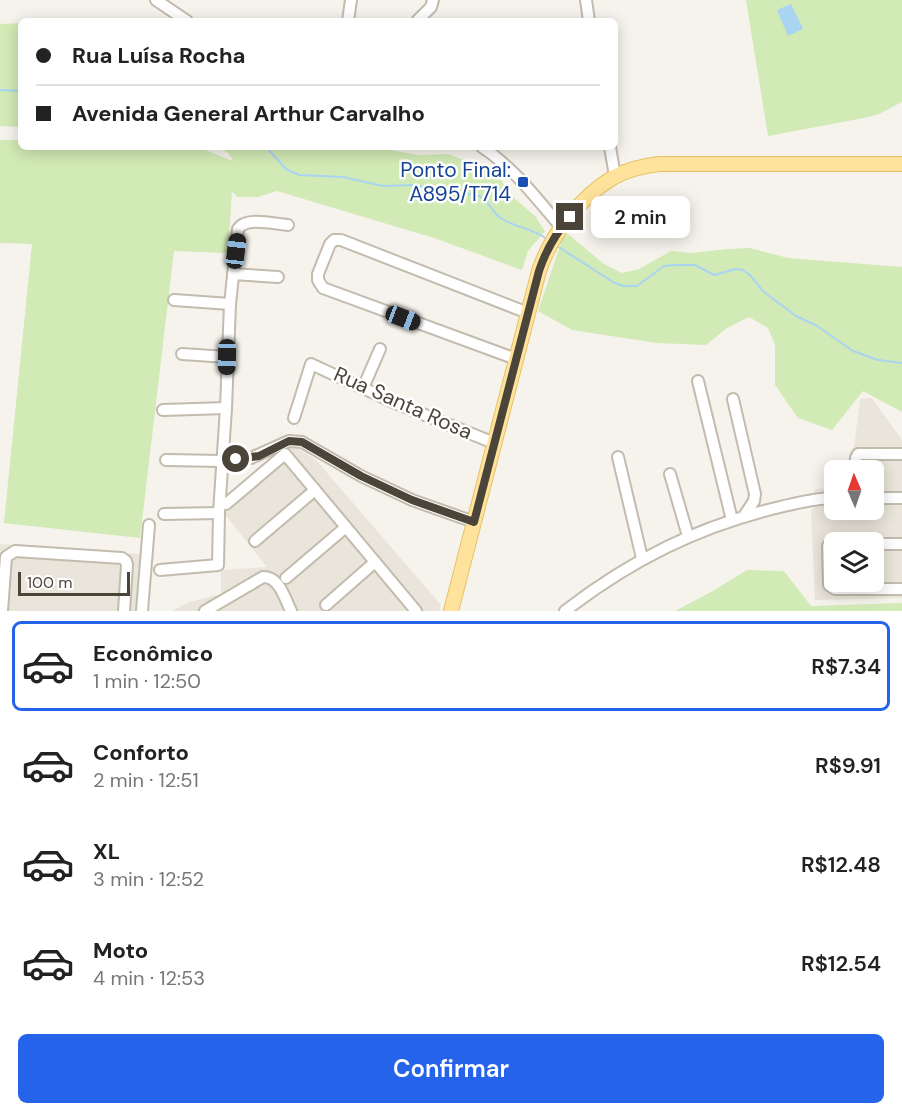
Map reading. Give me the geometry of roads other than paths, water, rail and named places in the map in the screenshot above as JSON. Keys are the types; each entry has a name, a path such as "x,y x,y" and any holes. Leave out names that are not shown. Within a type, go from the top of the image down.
{"main road":[{"path":"451,611 546,251 558,230 601,186 615,176 630,170 659,164 902,164"}],"street":[{"path":"156,0 183,18"},
{"path":"348,18 351,0"},
{"path":"420,18 433,0"},
{"path":"586,0 589,18"},
{"path":"486,150 518,176 558,230"},
{"path":"611,150 615,176"},
{"path":"160,570 218,565 230,304 240,225 251,222 288,225"},
{"path":"516,359 323,288 318,280 318,274 330,244 334,240 341,240 528,313"},
{"path":"233,274 278,277"},
{"path":"174,300 230,304"},
{"path":"363,388 380,349"},
{"path":"182,354 227,357"},
{"name":"Rua Santa Rosa","path":"294,418 311,364 393,402 494,443"},
{"path":"698,381 732,520"},
{"path":"733,399 755,494 754,501 744,516"},
{"path":"163,410 226,408"},
{"path":"166,460 222,461 259,456 289,441 302,442 381,486 412,500 474,522"},
{"path":"164,514 222,508 285,454 416,611"},
{"path":"856,460 858,454 902,454"},
{"path":"618,457 642,558"},
{"path":"670,474 688,536"},
{"path":"255,541 315,490"},
{"path":"565,611 642,558 688,536 744,516 824,498"},
{"path":"884,498 902,498"},
{"path":"142,611 148,525"},
{"path":"286,578 345,527"},
{"path":"884,544 902,544"},
{"path":"2,611 6,557 15,551 122,558 127,565 126,611"},
{"path":"326,605 375,562"},
{"path":"205,611 263,577 268,577 275,580 291,611"},
{"path":"884,589 902,589"}],"water":[{"path":"791,4 803,29 788,36 777,10"}],"waterway":[{"path":"0,90 18,91"},
{"path":"269,150 286,169 299,175 343,177 383,186 413,185 479,196 499,217 547,239"},
{"path":"557,246 623,286 637,286 664,266 695,265 714,275 736,269 743,270 764,292 796,316 817,326 853,351 878,360 902,363"}],"place":[{"name":"Ponto Final: A895/T714","path":"523,182"}]}
